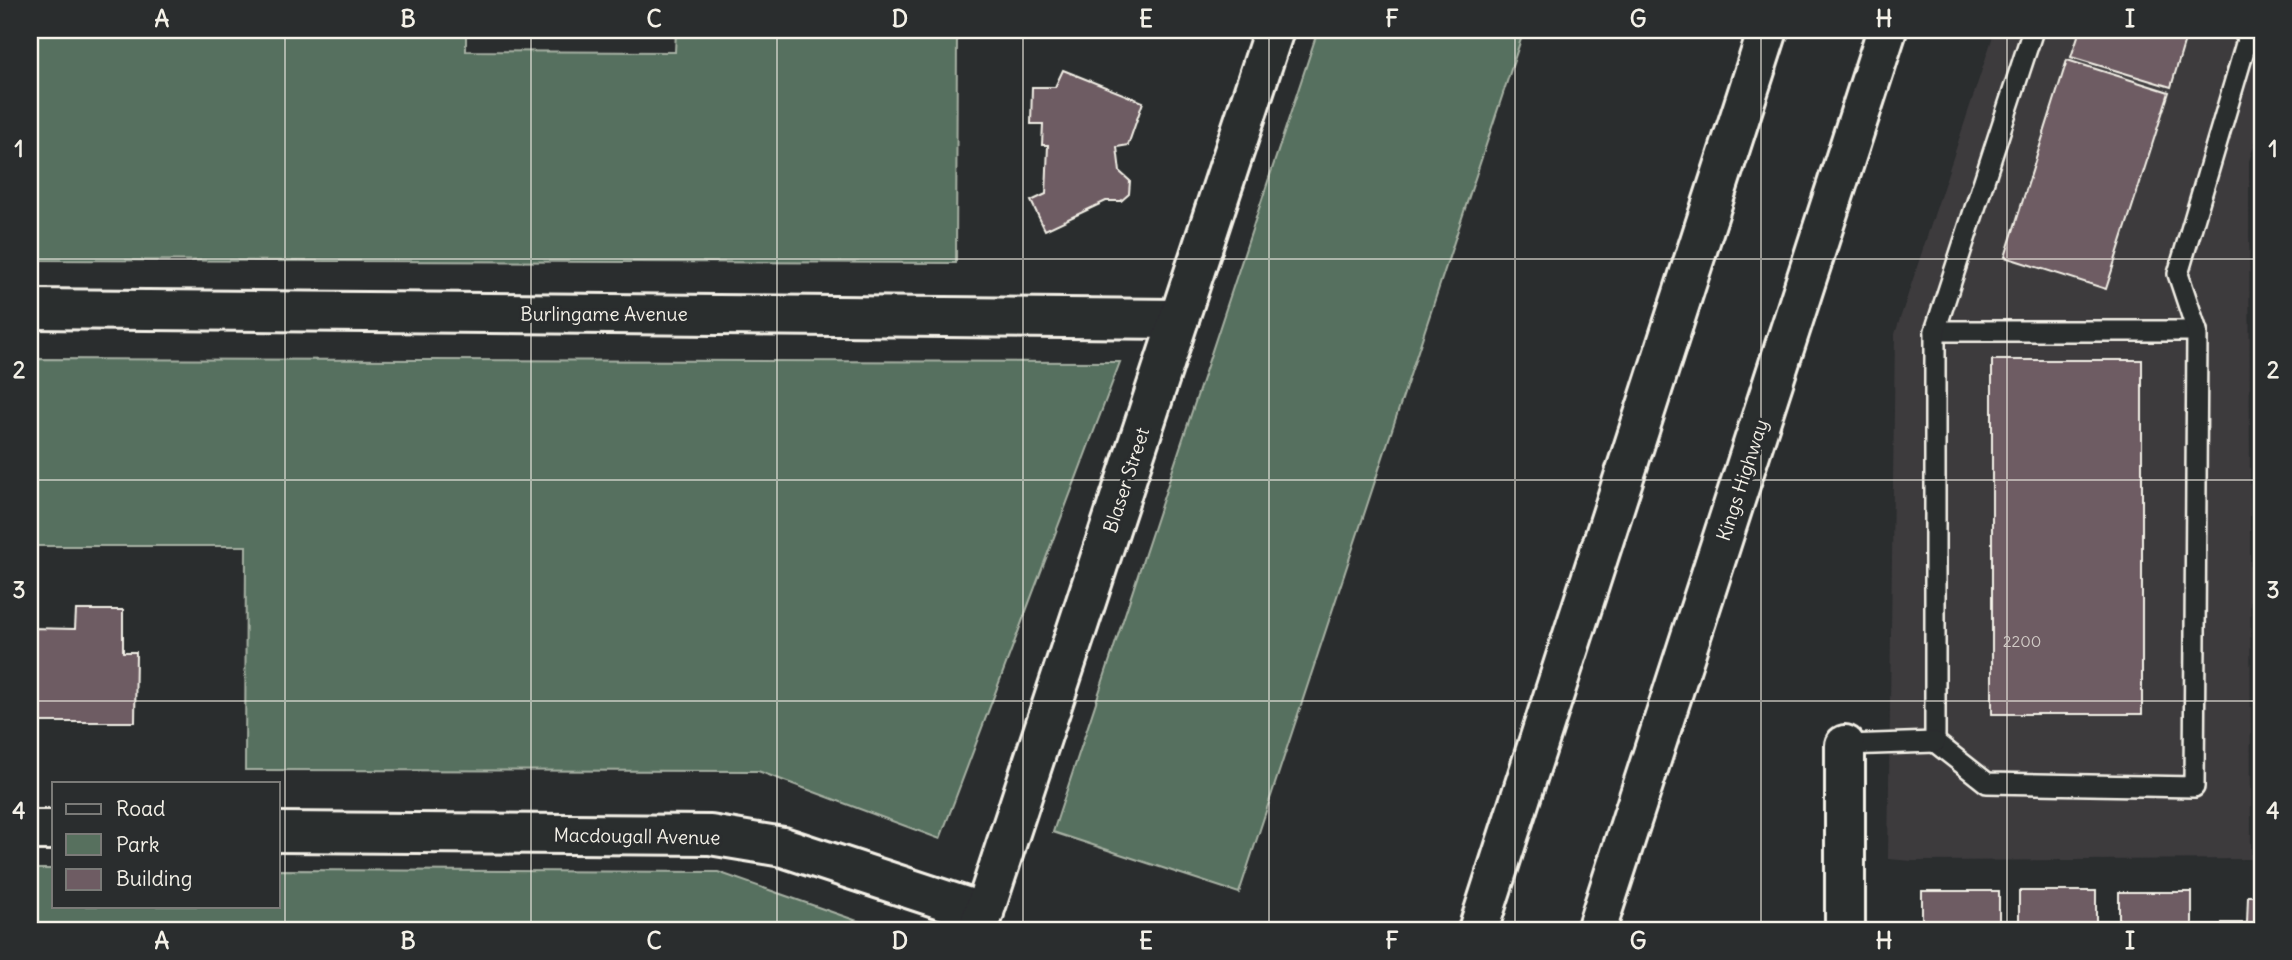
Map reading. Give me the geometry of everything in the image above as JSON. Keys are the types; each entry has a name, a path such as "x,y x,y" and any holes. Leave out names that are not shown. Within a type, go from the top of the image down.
{"street":[{"name":"Blaser Street","path":"981,922 1274,30"},
{"path":"1478,930 1769,30"},
{"name":"Kings Highway","path":"1597,930 1887,30"},
{"name":"Burlingame Avenue","path":"30,309 1179,319"},
{"path":"1845,745 1845,930"},
{"path":"30,830 52,830"},
{"name":"Macdougall Avenue","path":"280,832 710,835 783,847 981,922"}],"lane":[{"path":"1935,742 1935,331 2033,30"},
{"path":"1845,745 1935,742 1987,783 2194,787 2197,331 2178,274 2250,30"},
{"path":"1935,331 2197,331"}],"shaded area":[{"path":"1995,30 2262,30 2262,121 2249,161 2251,859 1888,859 1895,334"}],"green space":[{"path":"30,30 466,30 466,51 675,52 676,30 957,30 956,263 30,260"},
{"path":"1318,30 1524,30 1239,893 1053,832"},
{"path":"30,359 1120,362 940,839 758,771 245,770 246,546 30,546"},
{"path":"30,869 52,869 52,908 280,908 280,870 718,872 883,930 30,930"}],"building":[{"path":"2080,30 2188,30 2171,87 2071,57"},
{"path":"2067,60 2169,92 2106,289 2005,257"},
{"path":"1063,70 1143,102 1128,145 1117,147 1120,172 1130,181 1129,194 1121,201 1106,201 1045,230 1031,201 1046,194 1048,145 1042,145 1043,124 1031,124 1032,87 1055,87"},
{"path":"1992,360 2142,360 2142,714 1992,714"},
{"path":"76,610 123,610 123,652 136,652 135,722 30,722 30,628 75,629"},
{"path":"1922,891 1999,891 1999,930 1922,930"},
{"path":"2019,891 2096,891 2096,930 2019,930"},
{"path":"2119,892 2192,892 2192,930 2119,930"},
{"path":"2248,896 2262,896 2262,930 2222,930 2222,923 2247,923"}]}
